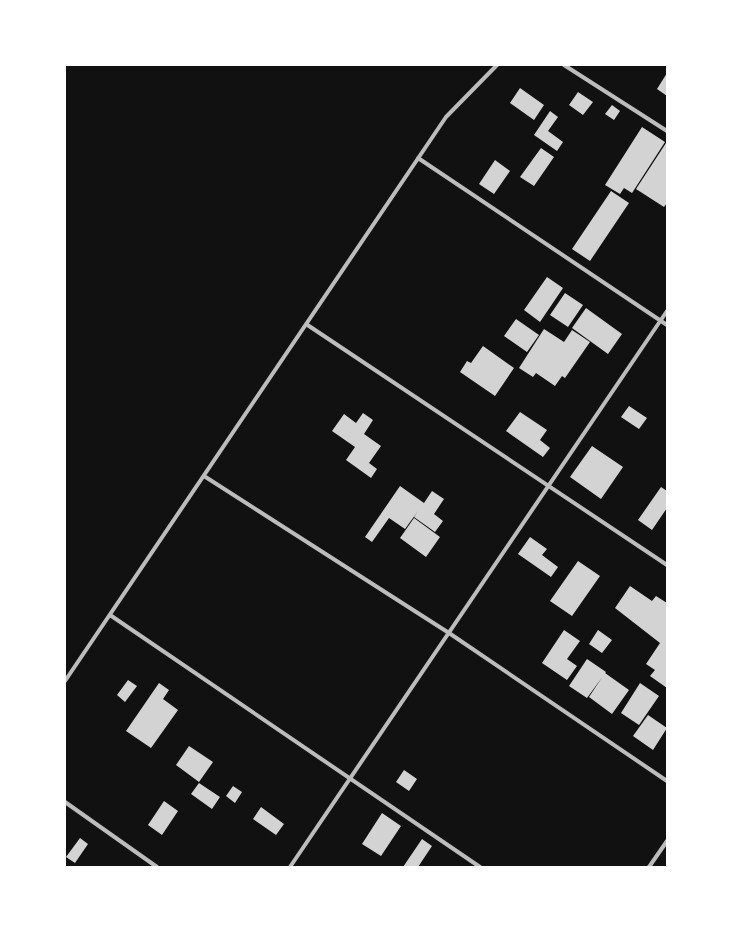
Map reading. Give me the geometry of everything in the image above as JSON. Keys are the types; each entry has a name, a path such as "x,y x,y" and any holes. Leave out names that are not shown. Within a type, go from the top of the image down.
{"street":[{"path":"65,681 446,117 497,65"},
{"path":"564,65 667,131"},
{"path":"418,158 667,325"},
{"path":"290,867 667,310"},
{"path":"306,324 667,565"},
{"path":"204,476 449,633 667,781"},
{"path":"110,615 480,867"},
{"path":"65,802 157,867"},
{"path":"649,867 667,841"}],"building":[{"path":"667,73 667,96 657,89"},
{"path":"520,88 544,105 534,120 510,103"},
{"path":"578,92 593,102 583,115 569,105"},
{"path":"612,105 620,111 614,120 605,114"},
{"path":"550,111 558,117 548,131 563,142 557,151 534,135"},
{"path":"642,127 665,142 632,193 624,188 620,194 605,185"},
{"path":"666,143 667,203 664,207 636,189"},
{"path":"541,148 554,157 534,186 520,177"},
{"path":"495,160 510,171 494,194 479,184"},
{"path":"611,191 629,203 590,261 572,249"},
{"path":"547,277 563,288 540,322 524,310"},
{"path":"565,293 583,305 568,327 550,315"},
{"path":"586,308 622,334 608,354 572,328"},
{"path":"516,319 539,335 527,352 504,336"},
{"path":"544,329 564,342 572,330 590,342 565,378 562,376 555,386 536,373 533,377 519,368"},
{"path":"483,346 514,368 495,396 460,372 467,361 471,363"},
{"path":"629,406 647,418 639,429 621,417"},
{"path":"520,412 547,430 540,440 550,448 543,457 506,431"},
{"path":"363,413 373,420 364,434 381,446 369,463 377,469 371,478 346,460 355,447 332,431 344,414 356,423"},
{"path":"592,446 623,467 601,499 570,477"},
{"path":"400,486 424,503 432,491 444,499 434,514 443,521 435,532 414,517 418,511 405,529 389,518 372,542 365,537"},
{"path":"661,487 667,491 667,508 652,530 638,520"},
{"path":"414,518 440,537 426,557 400,538"},
{"path":"530,537 547,549 542,555 558,567 551,577 518,554"},
{"path":"578,561 600,576 572,616 550,601"},
{"path":"630,586 652,601 656,596 667,603 667,688 650,676 655,670 646,664 660,643 615,608"},
{"path":"564,630 580,641 567,659 577,666 567,680 542,663"},
{"path":"598,630 612,640 602,653 589,644"},
{"path":"587,659 606,672 587,698 569,686"},
{"path":"605,673 629,690 612,714 589,697"},
{"path":"128,680 137,686 125,702 117,695"},
{"path":"159,683 169,690 163,699 178,710 151,748 126,731"},
{"path":"640,683 659,696 639,725 621,713"},
{"path":"648,715 667,728 653,750 633,736"},
{"path":"189,746 213,762 199,782 176,765"},
{"path":"404,770 417,779 409,791 396,782"},
{"path":"199,783 220,797 212,809 191,794"},
{"path":"233,786 242,792 235,803 226,796"},
{"path":"164,801 178,811 162,835 148,825"},
{"path":"261,807 284,824 276,835 253,819"},
{"path":"382,813 401,826 381,856 362,844"},
{"path":"80,838 88,844 75,863 66,857"},
{"path":"422,839 432,846 418,867 403,867"}]}
